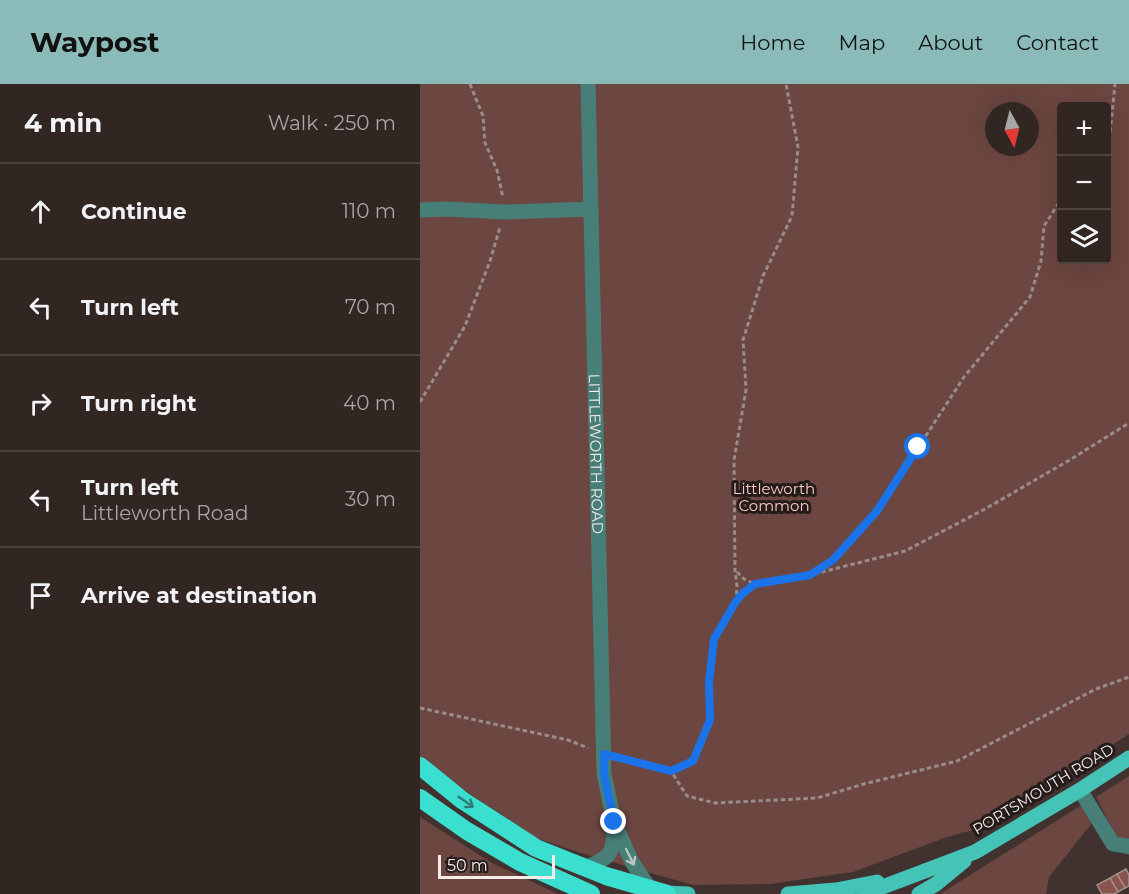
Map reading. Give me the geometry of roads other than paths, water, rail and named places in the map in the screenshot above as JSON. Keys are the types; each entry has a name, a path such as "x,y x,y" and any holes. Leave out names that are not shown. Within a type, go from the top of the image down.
{"highway":[{"path":"420,766 462,800 536,848 584,868 660,892"},
{"path":"420,798 467,831 520,862 591,894"}],"main road":[{"name":"PORTSMOUTH ROAD","path":"864,894 975,852 1129,758"},
{"name":"PORTSMOUTH ROAD","path":"919,894 935,889 975,852"},
{"path":"788,894 836,890 910,876"},
{"path":"660,892 688,894"}],"street":[{"name":"LITTLEWORTH ROAD","path":"588,84 604,774 614,822 632,862 660,892"},
{"path":"420,210 505,212 591,209"},
{"path":"1080,790 1113,844 1129,847"},
{"name":"LITTLEWORTH ROAD","path":"584,868 601,862 608,856 613,848 614,822"}],"park label":[{"name":"Littleworth Common","path":"774,496"}]}
